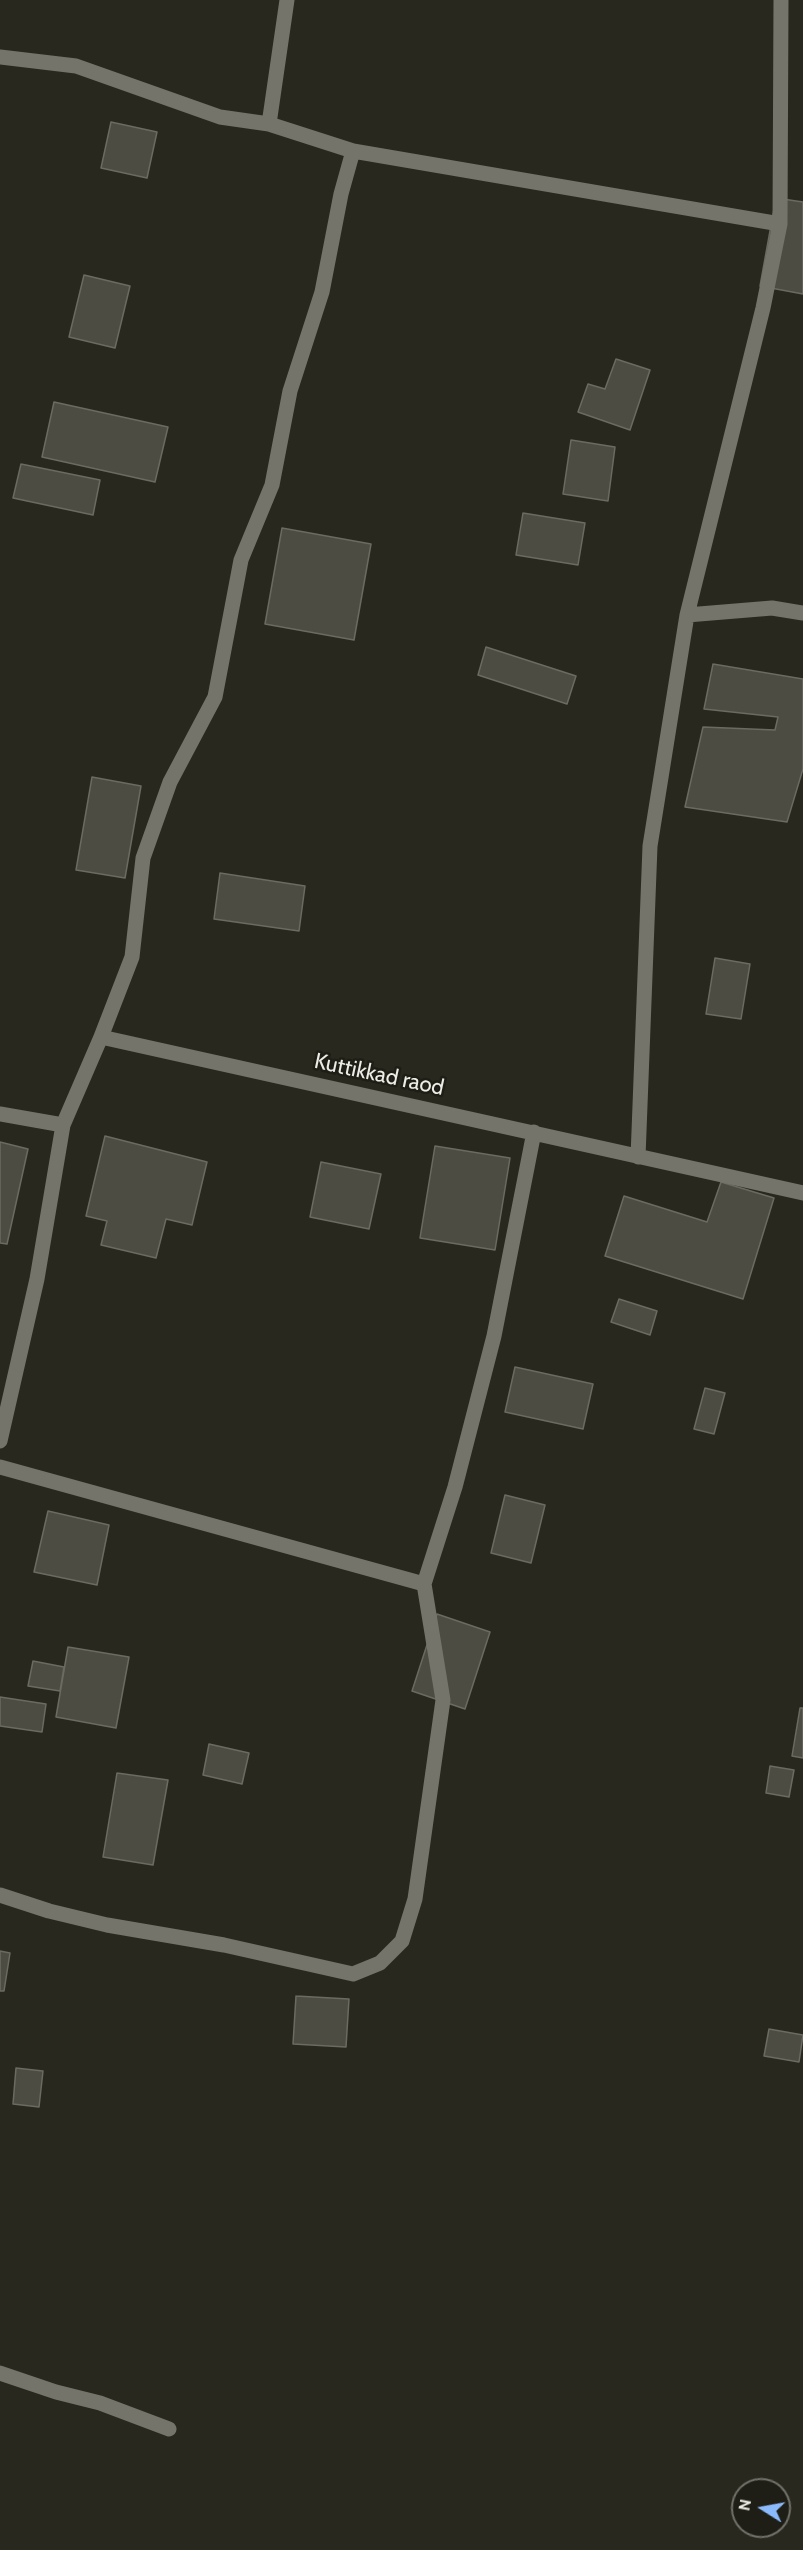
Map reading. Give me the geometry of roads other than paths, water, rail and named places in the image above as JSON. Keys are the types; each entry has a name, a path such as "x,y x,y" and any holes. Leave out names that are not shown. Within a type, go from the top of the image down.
{"street":[{"path":"269,124 287,0"},
{"path":"638,1157 650,846 687,615 763,308 780,224 781,0"},
{"path":"0,57 76,66 220,117 269,124 353,151 780,224"},
{"path":"0,1441 37,1279 63,1125 132,957 143,858 170,782 215,697 242,561 272,485 290,391 322,292 341,194 353,151"},
{"path":"687,615 772,608 803,613"},
{"name":"Kuttikkad raod","path":"100,1037 803,1193"},
{"path":"0,1114 63,1125"},
{"path":"0,1895 50,1911 107,1925 224,1945 353,1974 380,1963 402,1941 415,1899 443,1700 424,1584 458,1477 494,1336 534,1132"},
{"path":"0,1467 424,1584"},
{"path":"0,2373 56,2392 119,2409 170,2429"}]}
